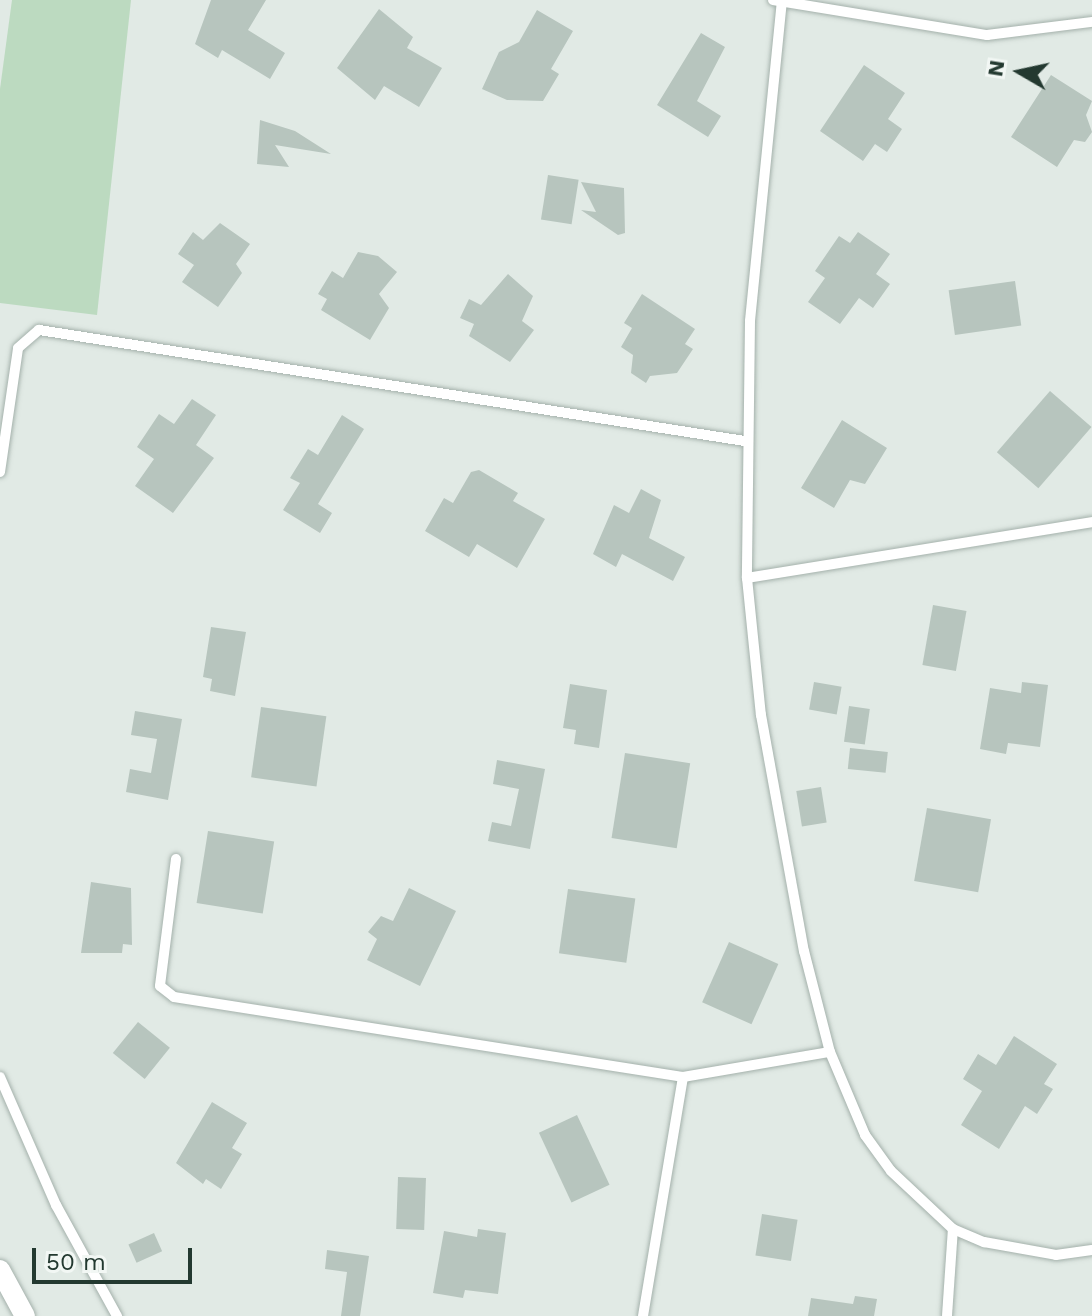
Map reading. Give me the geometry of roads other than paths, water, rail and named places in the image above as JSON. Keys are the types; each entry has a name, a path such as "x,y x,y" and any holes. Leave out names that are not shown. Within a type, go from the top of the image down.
{"street":[{"path":"0,1270 25,1316"}],"lane":[{"path":"1092,22 987,35 779,0 761,174 745,441 747,578 761,715 804,951 830,1052 865,1135 891,1171 953,1229 1010,1248 1056,1255 1092,1250"},
{"path":"0,472 18,348 39,330 745,441"},
{"path":"747,578 1092,522"},
{"path":"176,859 160,986 165,994 683,1077 830,1052"},
{"path":"0,1077 56,1205 117,1316"},
{"path":"643,1316 683,1077"},
{"path":"947,1316 953,1229"}]}
